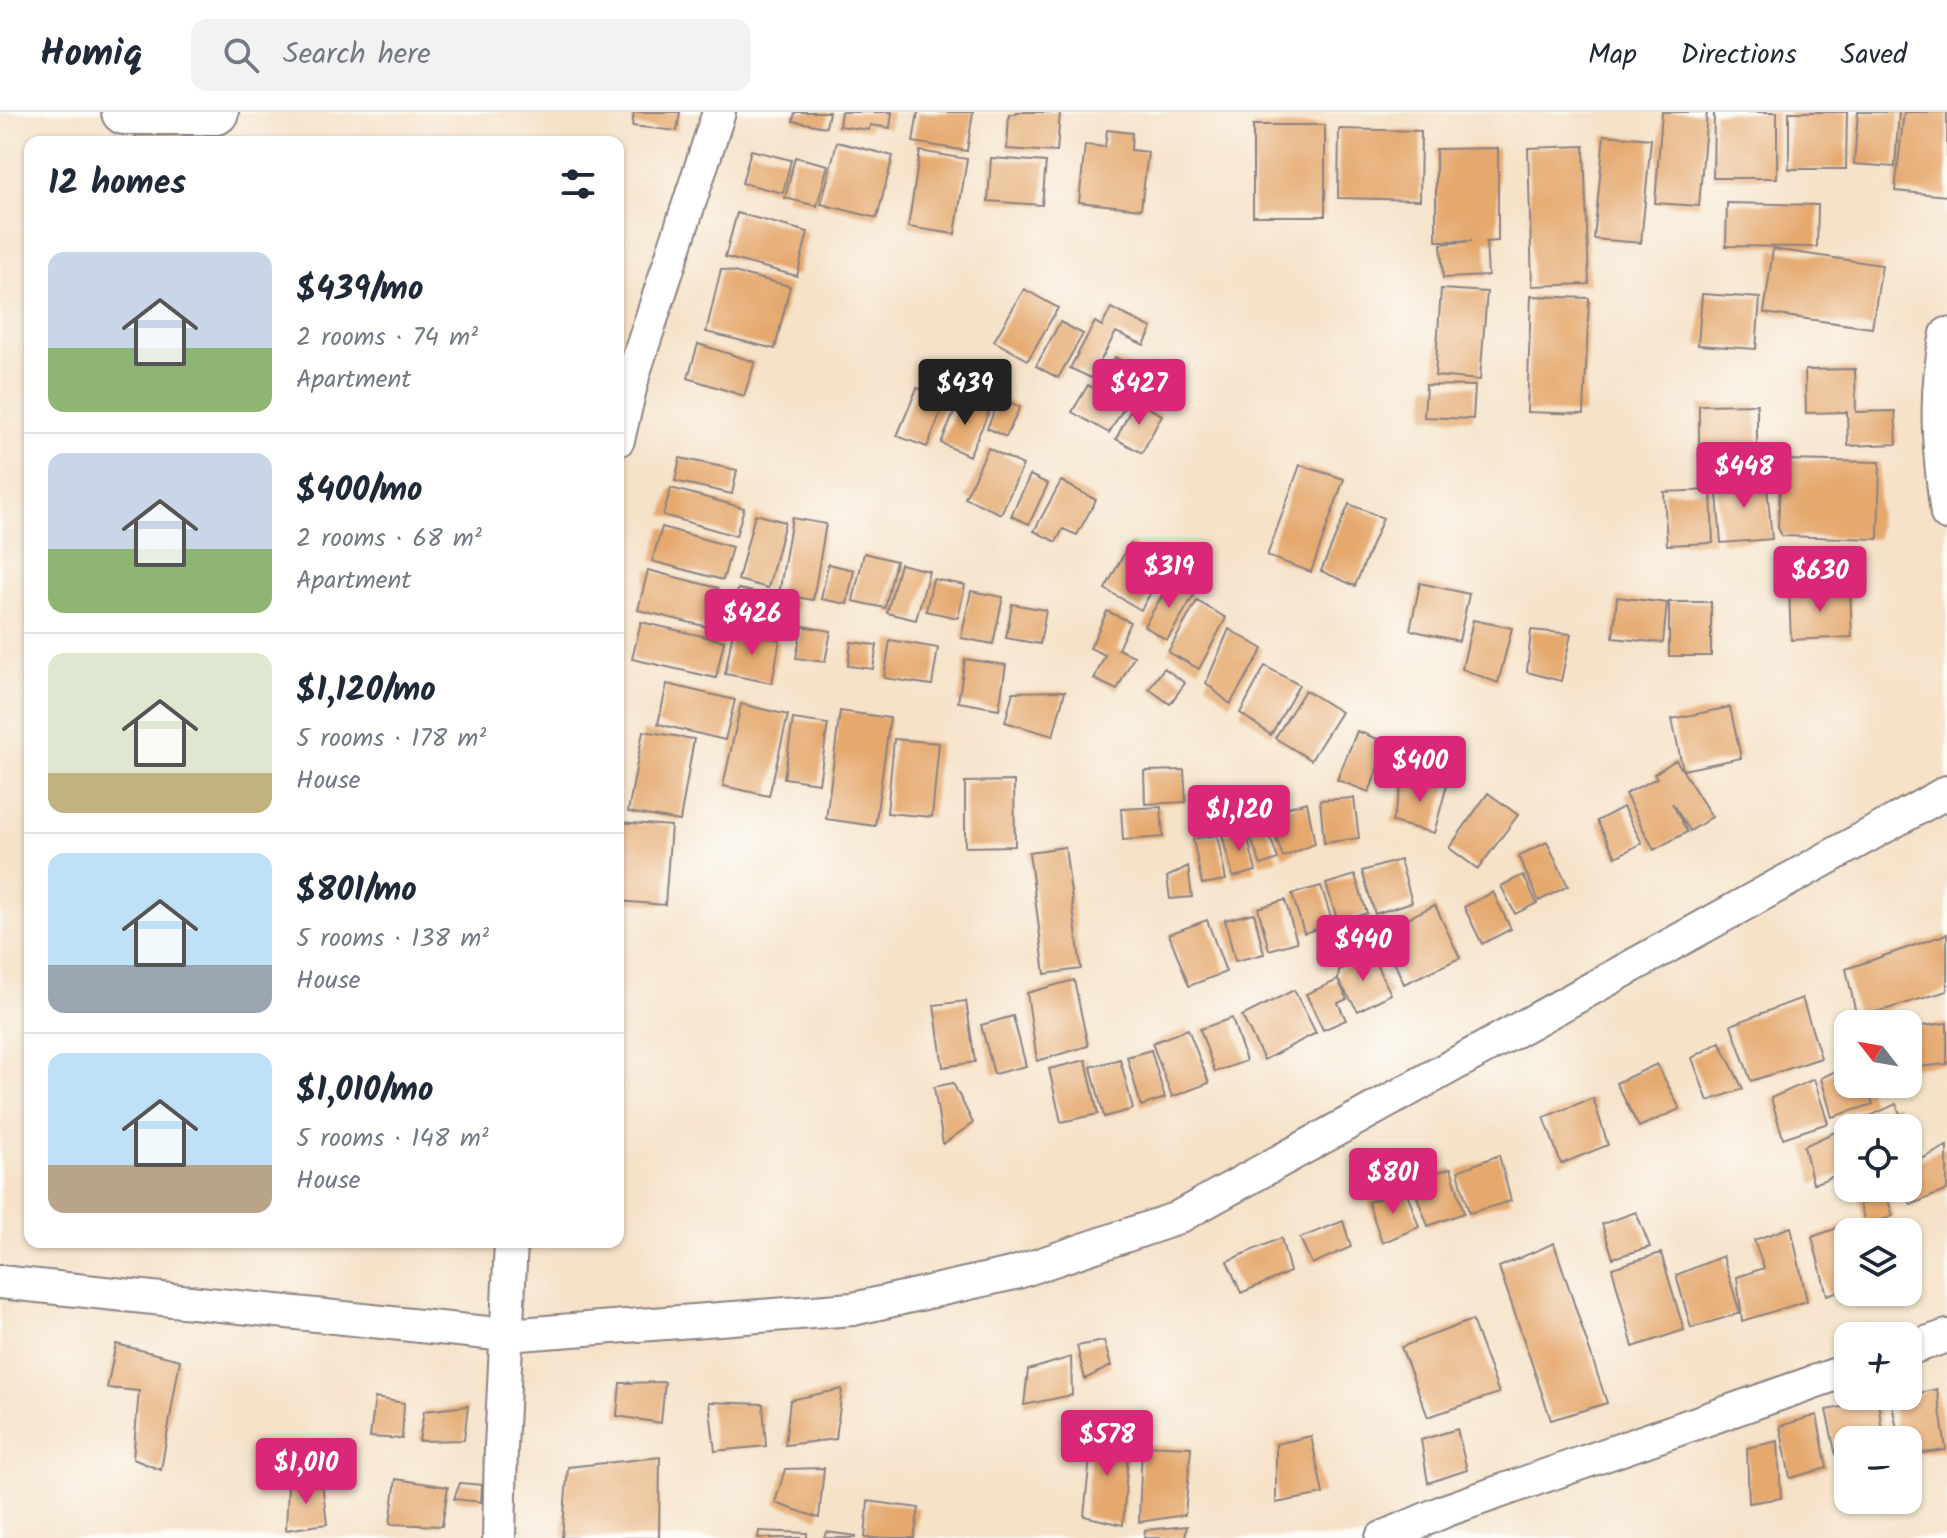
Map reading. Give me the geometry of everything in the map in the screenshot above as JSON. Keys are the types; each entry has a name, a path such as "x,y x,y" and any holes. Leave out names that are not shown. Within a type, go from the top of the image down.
{"street":[{"path":"124,112 216,112"},
{"path":"624,414 634,372 719,112"},
{"path":"1947,334 1940,367 1938,440 1947,514"},
{"path":"0,1282 506,1335 853,1309 1015,1273 1175,1219 1947,792"},
{"path":"499,1538 511,1248"},
{"path":"1922,1344 1947,1336"},
{"path":"1382,1538 1447,1510 1834,1375"}],"building":[{"path":"634,112 680,112 677,131 632,126"},
{"path":"795,112 829,112 826,127 793,121"},
{"path":"841,112 892,112 890,128 870,125 869,130 839,126"},
{"path":"918,112 973,112 967,151 913,142"},
{"path":"1060,112 1057,152 1007,149 1009,114"},
{"path":"1662,112 1707,112 1699,206 1655,203"},
{"path":"1714,112 1777,112 1777,178 1713,178"},
{"path":"1789,112 1847,112 1846,169 1789,169"},
{"path":"1858,112 1899,112 1895,167 1854,164"},
{"path":"1904,112 1947,112 1947,196 1895,191"},
{"path":"1253,125 1325,125 1325,216 1253,216"},
{"path":"136,129 190,131 190,136 135,136"},
{"path":"1339,129 1421,131 1420,200 1338,198"},
{"path":"1107,130 1132,133 1131,150 1148,152 1141,209 1079,202 1085,145 1105,147"},
{"path":"1604,135 1651,139 1641,243 1594,239"},
{"path":"837,142 893,156 877,218 821,204"},
{"path":"1584,146 1589,284 1532,286 1528,148"},
{"path":"1498,148 1498,241 1486,242 1488,276 1443,278 1441,244 1472,241 1436,241 1436,149"},
{"path":"751,150 791,160 783,193 742,183"},
{"path":"920,151 967,159 955,234 908,227"},
{"path":"795,157 828,165 817,206 785,198"},
{"path":"991,158 1046,162 1042,205 988,201"},
{"path":"1727,203 1818,205 1817,247 1726,246"},
{"path":"737,213 808,232 797,276 725,257"},
{"path":"1773,249 1882,265 1872,328 1764,313"},
{"path":"721,269 790,286 775,349 706,332"},
{"path":"1024,289 1058,308 1028,360 994,341"},
{"path":"1441,289 1487,292 1480,380 1435,376"},
{"path":"1702,294 1760,298 1756,349 1698,345"},
{"path":"1531,296 1589,298 1584,414 1527,412"},
{"path":"1111,308 1152,328 1144,345 1116,332 1091,378 1070,368 1095,322 1102,326"},
{"path":"1060,322 1083,334 1058,378 1036,366"},
{"path":"698,344 755,362 744,396 688,378"},
{"path":"1115,357 1144,373 1134,392 1105,376"},
{"path":"1855,369 1856,412 1895,411 1897,444 1848,446 1847,412 1806,413 1805,370"},
{"path":"1088,385 1125,406 1109,433 1072,412"},
{"path":"1426,385 1475,386 1473,419 1424,417"},
{"path":"917,388 946,399 927,447 897,436"},
{"path":"1000,398 1020,407 1006,437 987,428"},
{"path":"960,399 989,412 969,456 941,443"},
{"path":"1135,401 1162,415 1142,453 1116,439"},
{"path":"1757,404 1757,459 1699,459 1699,405"},
{"path":"988,448 1023,465 1001,514 965,498"},
{"path":"680,458 737,470 732,494 675,481"},
{"path":"1781,460 1880,462 1878,539 1782,536 1778,528"},
{"path":"1300,465 1344,479 1311,572 1267,556"},
{"path":"1030,475 1048,484 1029,524 1011,516"},
{"path":"1766,476 1772,539 1721,543 1716,481"},
{"path":"1061,481 1096,500 1077,535 1063,529 1056,542 1034,531"},
{"path":"671,488 744,508 736,536 663,515"},
{"path":"1711,490 1713,543 1667,545 1664,492"},
{"path":"1349,504 1383,518 1355,586 1321,571"},
{"path":"755,514 785,522 768,588 738,580"},
{"path":"792,518 826,524 813,600 779,594"},
{"path":"662,527 732,547 723,580 652,561"},
{"path":"1130,543 1167,564 1141,610 1105,589"},
{"path":"864,553 896,561 885,608 853,601"},
{"path":"828,564 854,570 847,604 821,599"},
{"path":"900,564 929,571 916,620 887,613"},
{"path":"648,570 718,588 708,627 638,610"},
{"path":"933,579 965,585 958,618 926,611"},
{"path":"1171,581 1194,595 1167,640 1144,626"},
{"path":"1420,583 1469,594 1459,641 1410,630"},
{"path":"738,589 797,601 790,634 731,622"},
{"path":"1850,589 1852,637 1791,640 1789,591"},
{"path":"971,591 1003,597 993,644 961,638"},
{"path":"1617,597 1667,603 1663,643 1613,638"},
{"path":"1197,601 1226,618 1199,669 1168,652"},
{"path":"1669,602 1711,602 1711,656 1669,656"},
{"path":"1012,604 1046,610 1040,644 1006,638"},
{"path":"1107,611 1130,622 1118,649 1134,656 1117,690 1094,679 1105,655 1090,648"},
{"path":"1473,620 1512,628 1498,683 1462,669"},
{"path":"641,622 724,641 716,678 632,659"},
{"path":"802,626 831,631 825,662 796,658"},
{"path":"1229,629 1263,649 1230,704 1206,683"},
{"path":"1531,630 1571,634 1561,681 1527,672"},
{"path":"733,631 780,640 772,683 725,674"},
{"path":"890,640 938,648 932,685 884,678"},
{"path":"851,642 877,645 873,669 848,666"},
{"path":"965,659 1006,665 999,709 958,702"},
{"path":"1265,666 1299,685 1271,735 1240,713"},
{"path":"1164,668 1185,683 1170,704 1149,689"},
{"path":"667,684 735,700 725,740 658,724"},
{"path":"1305,690 1341,712 1311,760 1275,738"},
{"path":"1065,691 1053,736 1005,722 1013,692"},
{"path":"741,704 788,715 769,796 723,786"},
{"path":"1730,707 1741,758 1683,770 1672,719"},
{"path":"840,711 890,718 875,826 826,819"},
{"path":"793,719 828,724 819,783 784,778"},
{"path":"643,731 694,739 680,821 628,812"},
{"path":"1357,731 1388,743 1369,792 1337,780"},
{"path":"894,739 939,743 932,817 887,813"},
{"path":"1676,760 1712,817 1690,831 1672,803 1687,832 1654,850 1625,794 1657,778 1654,774"},
{"path":"1184,770 1186,802 1145,804 1144,771"},
{"path":"1405,774 1447,785 1434,833 1392,822"},
{"path":"1014,781 1015,846 965,847 965,782"},
{"path":"1488,793 1518,815 1478,869 1449,848"},
{"path":"1354,798 1359,838 1324,843 1320,800"},
{"path":"1307,802 1315,844 1283,857 1267,813"},
{"path":"1161,807 1163,837 1123,840 1121,809"},
{"path":"1623,807 1642,843 1616,857 1597,821"},
{"path":"1263,819 1278,859 1261,865 1246,826"},
{"path":"624,822 671,826 665,905 624,902"},
{"path":"1245,828 1256,871 1233,877 1222,835"},
{"path":"1217,835 1226,880 1202,884 1193,839"},
{"path":"1547,842 1568,886 1539,901 1518,856"},
{"path":"1065,847 1081,969 1045,974 1029,852"},
{"path":"1400,860 1412,902 1375,914 1362,871"},
{"path":"1188,866 1192,897 1170,899 1167,877"},
{"path":"1355,875 1367,913 1338,922 1326,884"},
{"path":"1523,875 1537,903 1515,914 1501,886"},
{"path":"1321,886 1333,924 1304,933 1292,894"},
{"path":"1493,892 1511,929 1482,944 1464,907"},
{"path":"1285,900 1297,942 1269,950 1258,908"},
{"path":"1435,905 1460,958 1404,984 1380,931"},
{"path":"1254,913 1264,954 1235,961 1225,920"},
{"path":"1207,920 1226,972 1189,986 1169,934"},
{"path":"1947,934 1947,991 1884,1010 1855,1010 1846,969"},
{"path":"1371,954 1391,994 1358,1011 1338,980 1339,970"},
{"path":"1074,980 1088,1046 1037,1061 1027,993"},
{"path":"1338,980 1347,999 1338,1003 1346,1020 1323,1030 1306,994"},
{"path":"1294,990 1316,1033 1264,1060 1242,1016"},
{"path":"1802,998 1821,1058 1751,1081 1731,1025"},
{"path":"966,1001 975,1062 943,1067 934,1005"},
{"path":"1013,1016 1026,1066 994,1074 981,1025"},
{"path":"1232,1018 1246,1061 1215,1072 1200,1029"},
{"path":"1947,1023 1947,1064 1922,1067 1922,1026"},
{"path":"1188,1029 1209,1083 1172,1097 1152,1043"},
{"path":"1720,1042 1743,1089 1708,1101 1692,1058"},
{"path":"1151,1050 1165,1098 1141,1106 1127,1057"},
{"path":"1120,1059 1133,1109 1104,1117 1091,1067"},
{"path":"1086,1060 1098,1114 1061,1122 1049,1069"},
{"path":"1657,1064 1680,1109 1639,1127 1616,1083"},
{"path":"1834,1072 1834,1098 1871,1098 1873,1104 1832,1117 1821,1078"},
{"path":"1814,1079 1828,1123 1783,1138 1771,1098"},
{"path":"953,1083 973,1123 943,1144 934,1087"},
{"path":"1593,1098 1608,1145 1561,1164 1544,1117"},
{"path":"1896,1104 1900,1114 1874,1114"},
{"path":"1834,1132 1834,1176 1813,1184 1804,1146"},
{"path":"1947,1146 1947,1190 1922,1200 1922,1159"},
{"path":"1499,1155 1511,1201 1469,1213 1458,1171"},
{"path":"1451,1168 1464,1213 1428,1226 1411,1181"},
{"path":"1406,1190 1419,1227 1382,1243 1368,1202"},
{"path":"1859,1202 1888,1202 1893,1216 1864,1218"},
{"path":"1636,1212 1650,1247 1613,1258 1602,1224"},
{"path":"1343,1221 1351,1247 1312,1264 1300,1238"},
{"path":"1791,1227 1807,1301 1742,1321 1737,1277 1764,1268 1754,1240"},
{"path":"1834,1229 1834,1293 1827,1295 1812,1237"},
{"path":"1281,1238 1290,1272 1241,1293 1227,1261"},
{"path":"1554,1243 1607,1403 1551,1420 1499,1267"},
{"path":"1661,1253 1684,1330 1633,1347 1612,1268"},
{"path":"1723,1256 1740,1313 1691,1328 1676,1275"},
{"path":"1472,1320 1499,1393 1428,1417 1401,1347"},
{"path":"1104,1341 1111,1366 1085,1379 1077,1346"},
{"path":"116,1344 180,1360 161,1470 133,1459 139,1391 107,1388"},
{"path":"1071,1357 1072,1395 1024,1405 1028,1370"},
{"path":"665,1382 661,1423 617,1416 620,1383"},
{"path":"842,1389 836,1439 785,1445 790,1400"},
{"path":"1937,1389 1946,1450 1922,1453 1922,1426 1896,1426 1893,1410 1922,1410 1922,1392"},
{"path":"375,1398 404,1403 402,1439 370,1437"},
{"path":"709,1402 763,1404 766,1446 715,1451"},
{"path":"468,1406 464,1440 419,1441 424,1411"},
{"path":"1826,1410 1879,1410 1881,1426 1834,1426 1834,1447"},
{"path":"1817,1415 1827,1468 1790,1478 1780,1426"},
{"path":"1093,1429 1129,1439 1123,1525 1084,1516"},
{"path":"1457,1429 1467,1470 1428,1483 1421,1440"},
{"path":"1311,1436 1323,1494 1276,1503 1276,1444"},
{"path":"1778,1441 1781,1498 1749,1503 1747,1448"},
{"path":"1142,1445 1191,1447 1185,1515 1139,1522"},
{"path":"660,1457 659,1538 562,1538 568,1467"},
{"path":"824,1468 819,1518 775,1503 785,1469"},
{"path":"396,1479 448,1487 442,1526 390,1524"},
{"path":"322,1483 327,1524 286,1530 288,1485"},
{"path":"460,1483 482,1485 481,1502 454,1499"},
{"path":"868,1501 919,1508 914,1538 865,1538"},
{"path":"1187,1526 1185,1538 1144,1538 1145,1530"},
{"path":"759,1531 807,1533 807,1538 758,1538"},
{"path":"826,1532 856,1536 856,1538 824,1538"}]}
